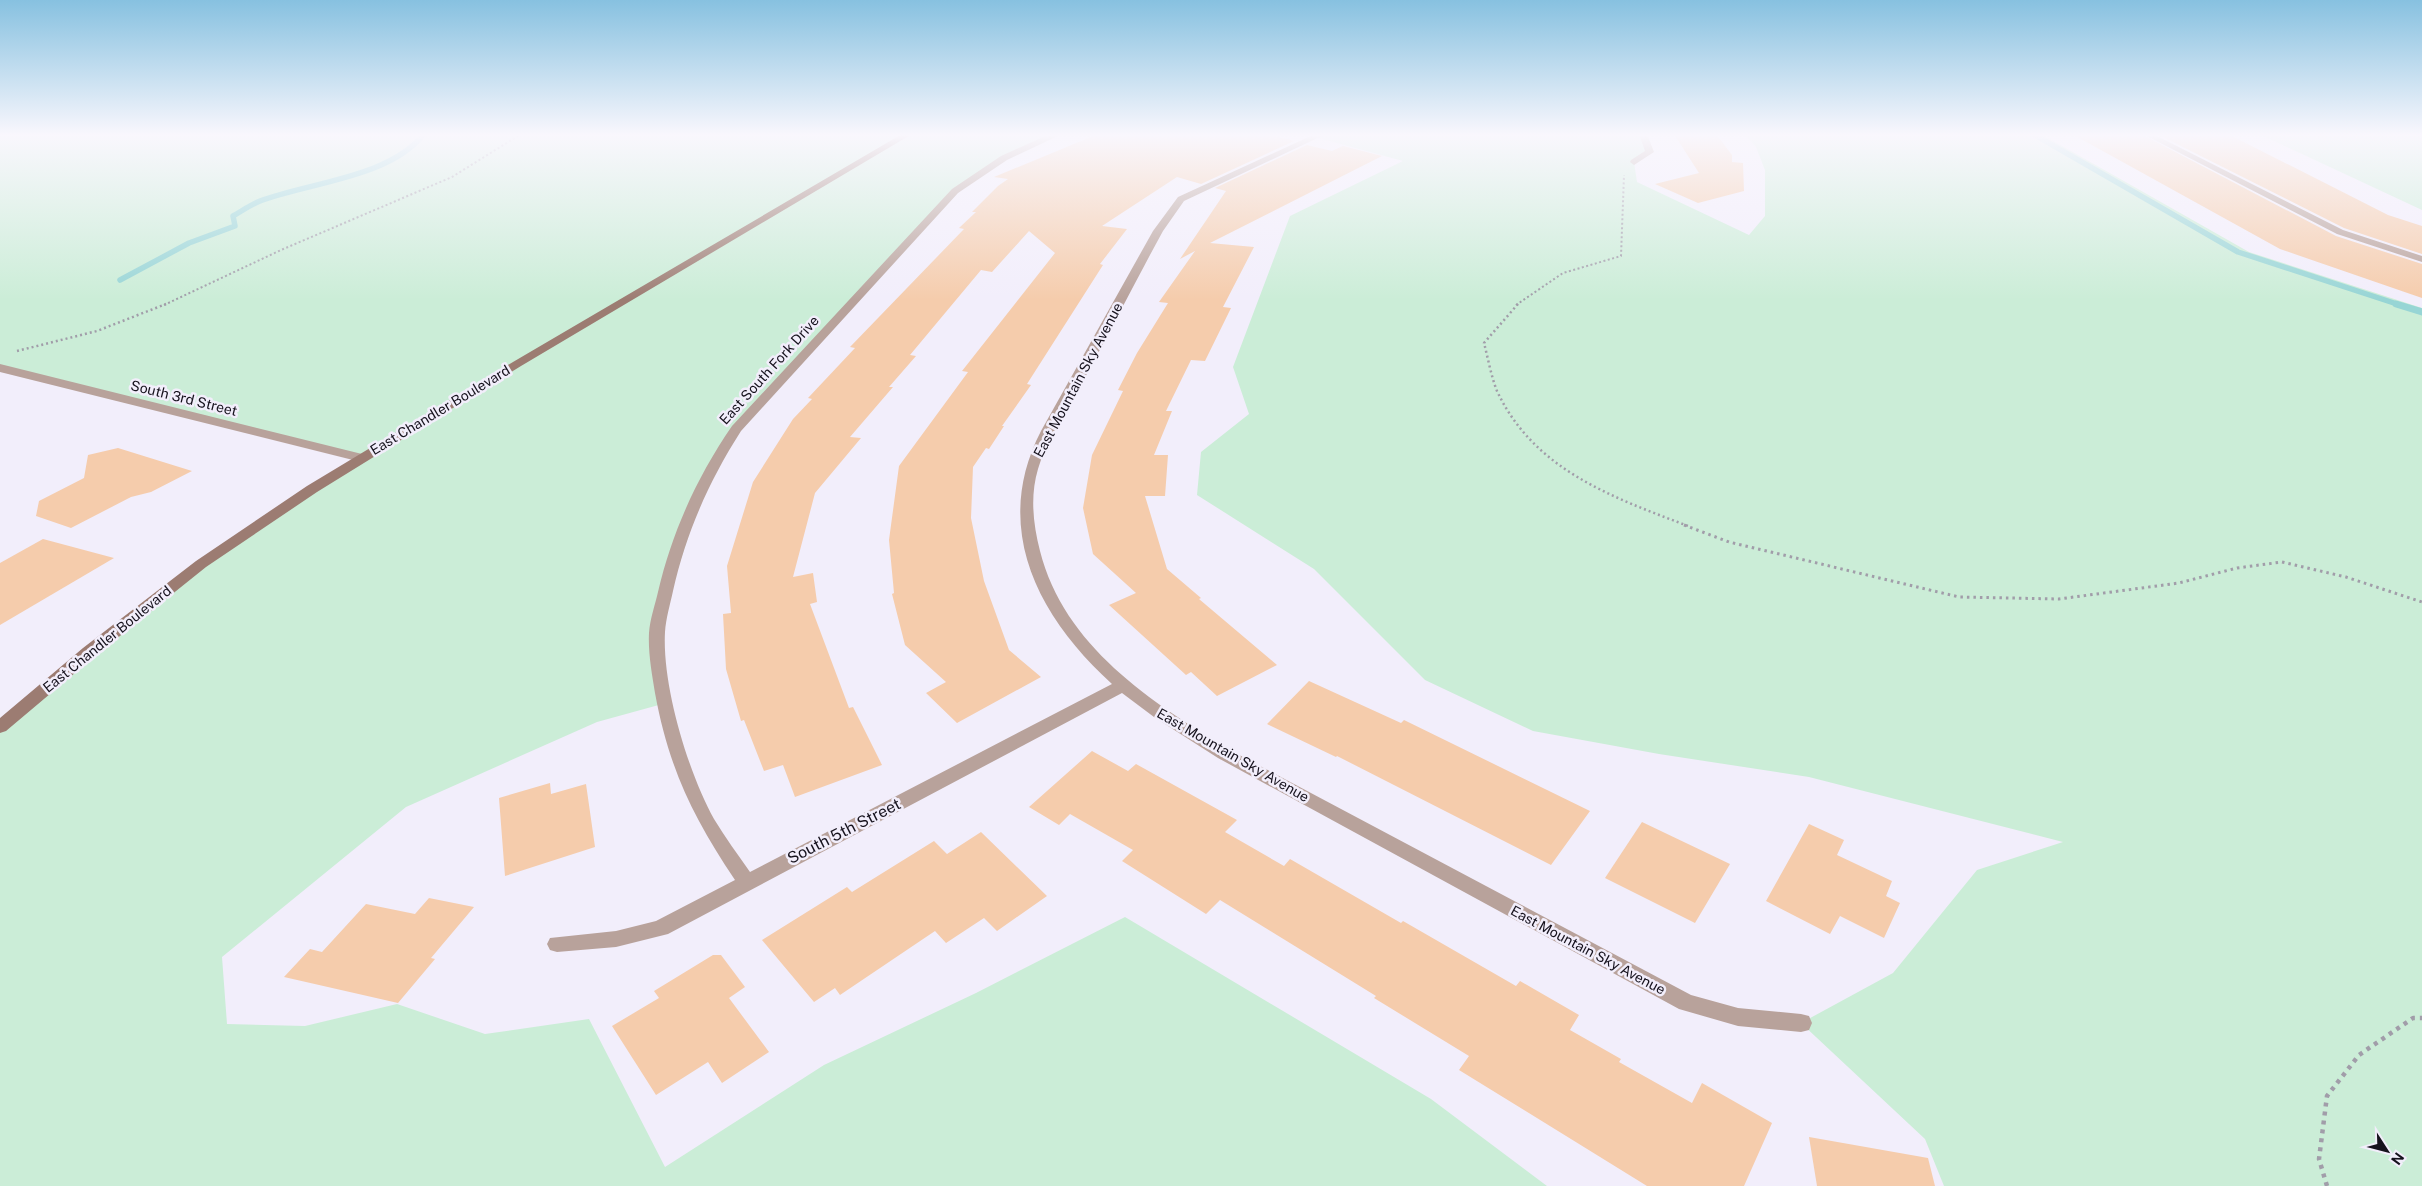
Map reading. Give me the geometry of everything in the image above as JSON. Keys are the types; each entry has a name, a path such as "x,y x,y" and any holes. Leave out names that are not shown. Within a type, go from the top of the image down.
{"main road":[{"name":"East Chandler Boulevard","path":"0,727 89,652 201,564 362,458 815,189"}],"street":[{"name":"East South Fork Drive","path":"746,882 706,821 681,763 666,703 657,634 669,574 689,511 711,465 736,429 957,189"},
{"name":"East Mountain Sky Avenue","path":"1200,189 1181,199 1158,231 1033,462 1026,516 1031,549 1042,583 1056,612 1084,646 1122,686 1172,723 1224,754 1686,1003 1738,1017 1801,1023"},
{"path":"2256,189 2340,232 2422,259"},
{"name":"South 3rd Street","path":"0,368 362,458"},
{"name":"South 5th Street","path":"557,944 616,939 661,928 1122,686"}],"path":[{"path":"10,352 97,331 142,314 281,250 423,189"},
{"path":"1623,189 1621,256 1563,273 1516,305 1484,343 1497,390 1520,428 1561,468 1612,497 1729,542 1959,597 2059,599 2180,583 2237,568 2282,562 2346,578 2422,602"},
{"path":"2327,1186 2319,1159 2327,1096 2359,1055 2413,1018 2422,1018"}],"green space":[{"path":"0,189 961,189 861,292 711,465 657,634 666,703 597,722 406,807 222,957 227,1024 305,1026 397,1004 485,1034 589,1019 665,1167 824,1065 976,993 1125,917 1431,1099 1547,1186 0,1186 0,727 201,564 361,458 0,368"},
{"path":"1345,189 1653,189 1749,235 1765,216 1765,189 2139,189 2249,252 2422,308 2422,1186 1944,1186 1925,1139 1801,1023 1893,973 1977,870 2063,842 1809,777 1659,754 1533,731 1425,680 1314,569 1197,495 1201,452 1249,414 1233,367 1290,216"},
{"path":"2378,189 2422,189 2422,210"}],"building":[{"path":"995,189 1158,189 1102,226 1127,229 1100,264 1103,265 1027,384 1031,385 1002,426 1004,426 989,449 986,448 973,467 971,518 984,581 1009,650 1041,677 957,723 926,693 946,682 905,645 892,594 894,593 889,540 899,466 968,372 962,371 1055,253 1029,231 992,272 981,270 910,355 916,356 889,387 893,387 850,437 861,438 815,493 793,577 813,573 817,602 810,604 849,708 853,707 882,765 795,797 783,765 764,771 744,720 741,721 726,669 723,614 731,613 727,566 753,482 793,419 812,399 808,398 855,348 850,347 964,229 959,228 976,212 972,212"},
{"path":"1220,189 1316,189 1210,243 1254,247 1223,307 1231,308 1205,361 1191,360 1166,411 1172,411 1154,455 1168,455 1165,496 1145,496 1167,569 1201,598 1199,599 1277,665 1217,696 1191,672 1186,675 1109,605 1136,593 1093,554 1083,508 1092,455 1123,391 1118,390 1137,353 1168,303 1159,302 1195,251 1180,259 1226,191"},
{"path":"1667,189 1744,189 1744,191 1698,203"},
{"path":"2172,189 2247,189 2336,236 2422,264 2422,298 2280,249"},
{"path":"2267,189 2337,189 2388,215 2422,226 2422,254 2344,228"},
{"path":"118,448 192,471 151,492 131,497 71,528 36,516 39,501 84,478 88,455"},
{"path":"43,539 114,558 0,625 0,563"},
{"path":"1309,681 1401,723 1404,720 1590,811 1551,865 1337,756 1267,724"},
{"path":"1092,751 1128,771 1136,764 1237,820 1225,832 1284,866 1290,859 1516,986 1520,981 1579,1015 1570,1030 1621,1059 1619,1062 1692,1103 1702,1083 1772,1123 1744,1186 1647,1186 1459,1070 1469,1056 1220,900 1206,914 1122,861 1133,850 1070,814 1059,825 1029,807"},
{"path":"550,783 551,794 586,784 595,847 505,876 499,798"},
{"path":"1642,822 1730,864 1695,923 1605,878"},
{"path":"1809,824 1844,840 1837,855 1892,881 1886,896 1900,903 1884,938 1840,916 1830,934 1766,901"},
{"path":"981,832 1047,896 997,931 984,918 946,943 935,931 840,995 835,988 814,1002 762,940 847,887 852,892 934,841 947,854"},
{"path":"429,898 474,907 431,958 435,959 398,1003 284,977 310,949 322,952 366,904 415,914"},
{"path":"713,955 721,955 745,987 729,998 769,1052 722,1083 708,1062 656,1095 612,1026 659,998 654,991"},
{"path":"1809,1137 1928,1158 1935,1186 1817,1186"}],"waterway":[{"path":"120,280 189,243 235,226 233,216 256,203 299,189"},
{"path":"2129,189 2238,252 2400,305"},
{"path":"2396,304 2422,312"}]}
